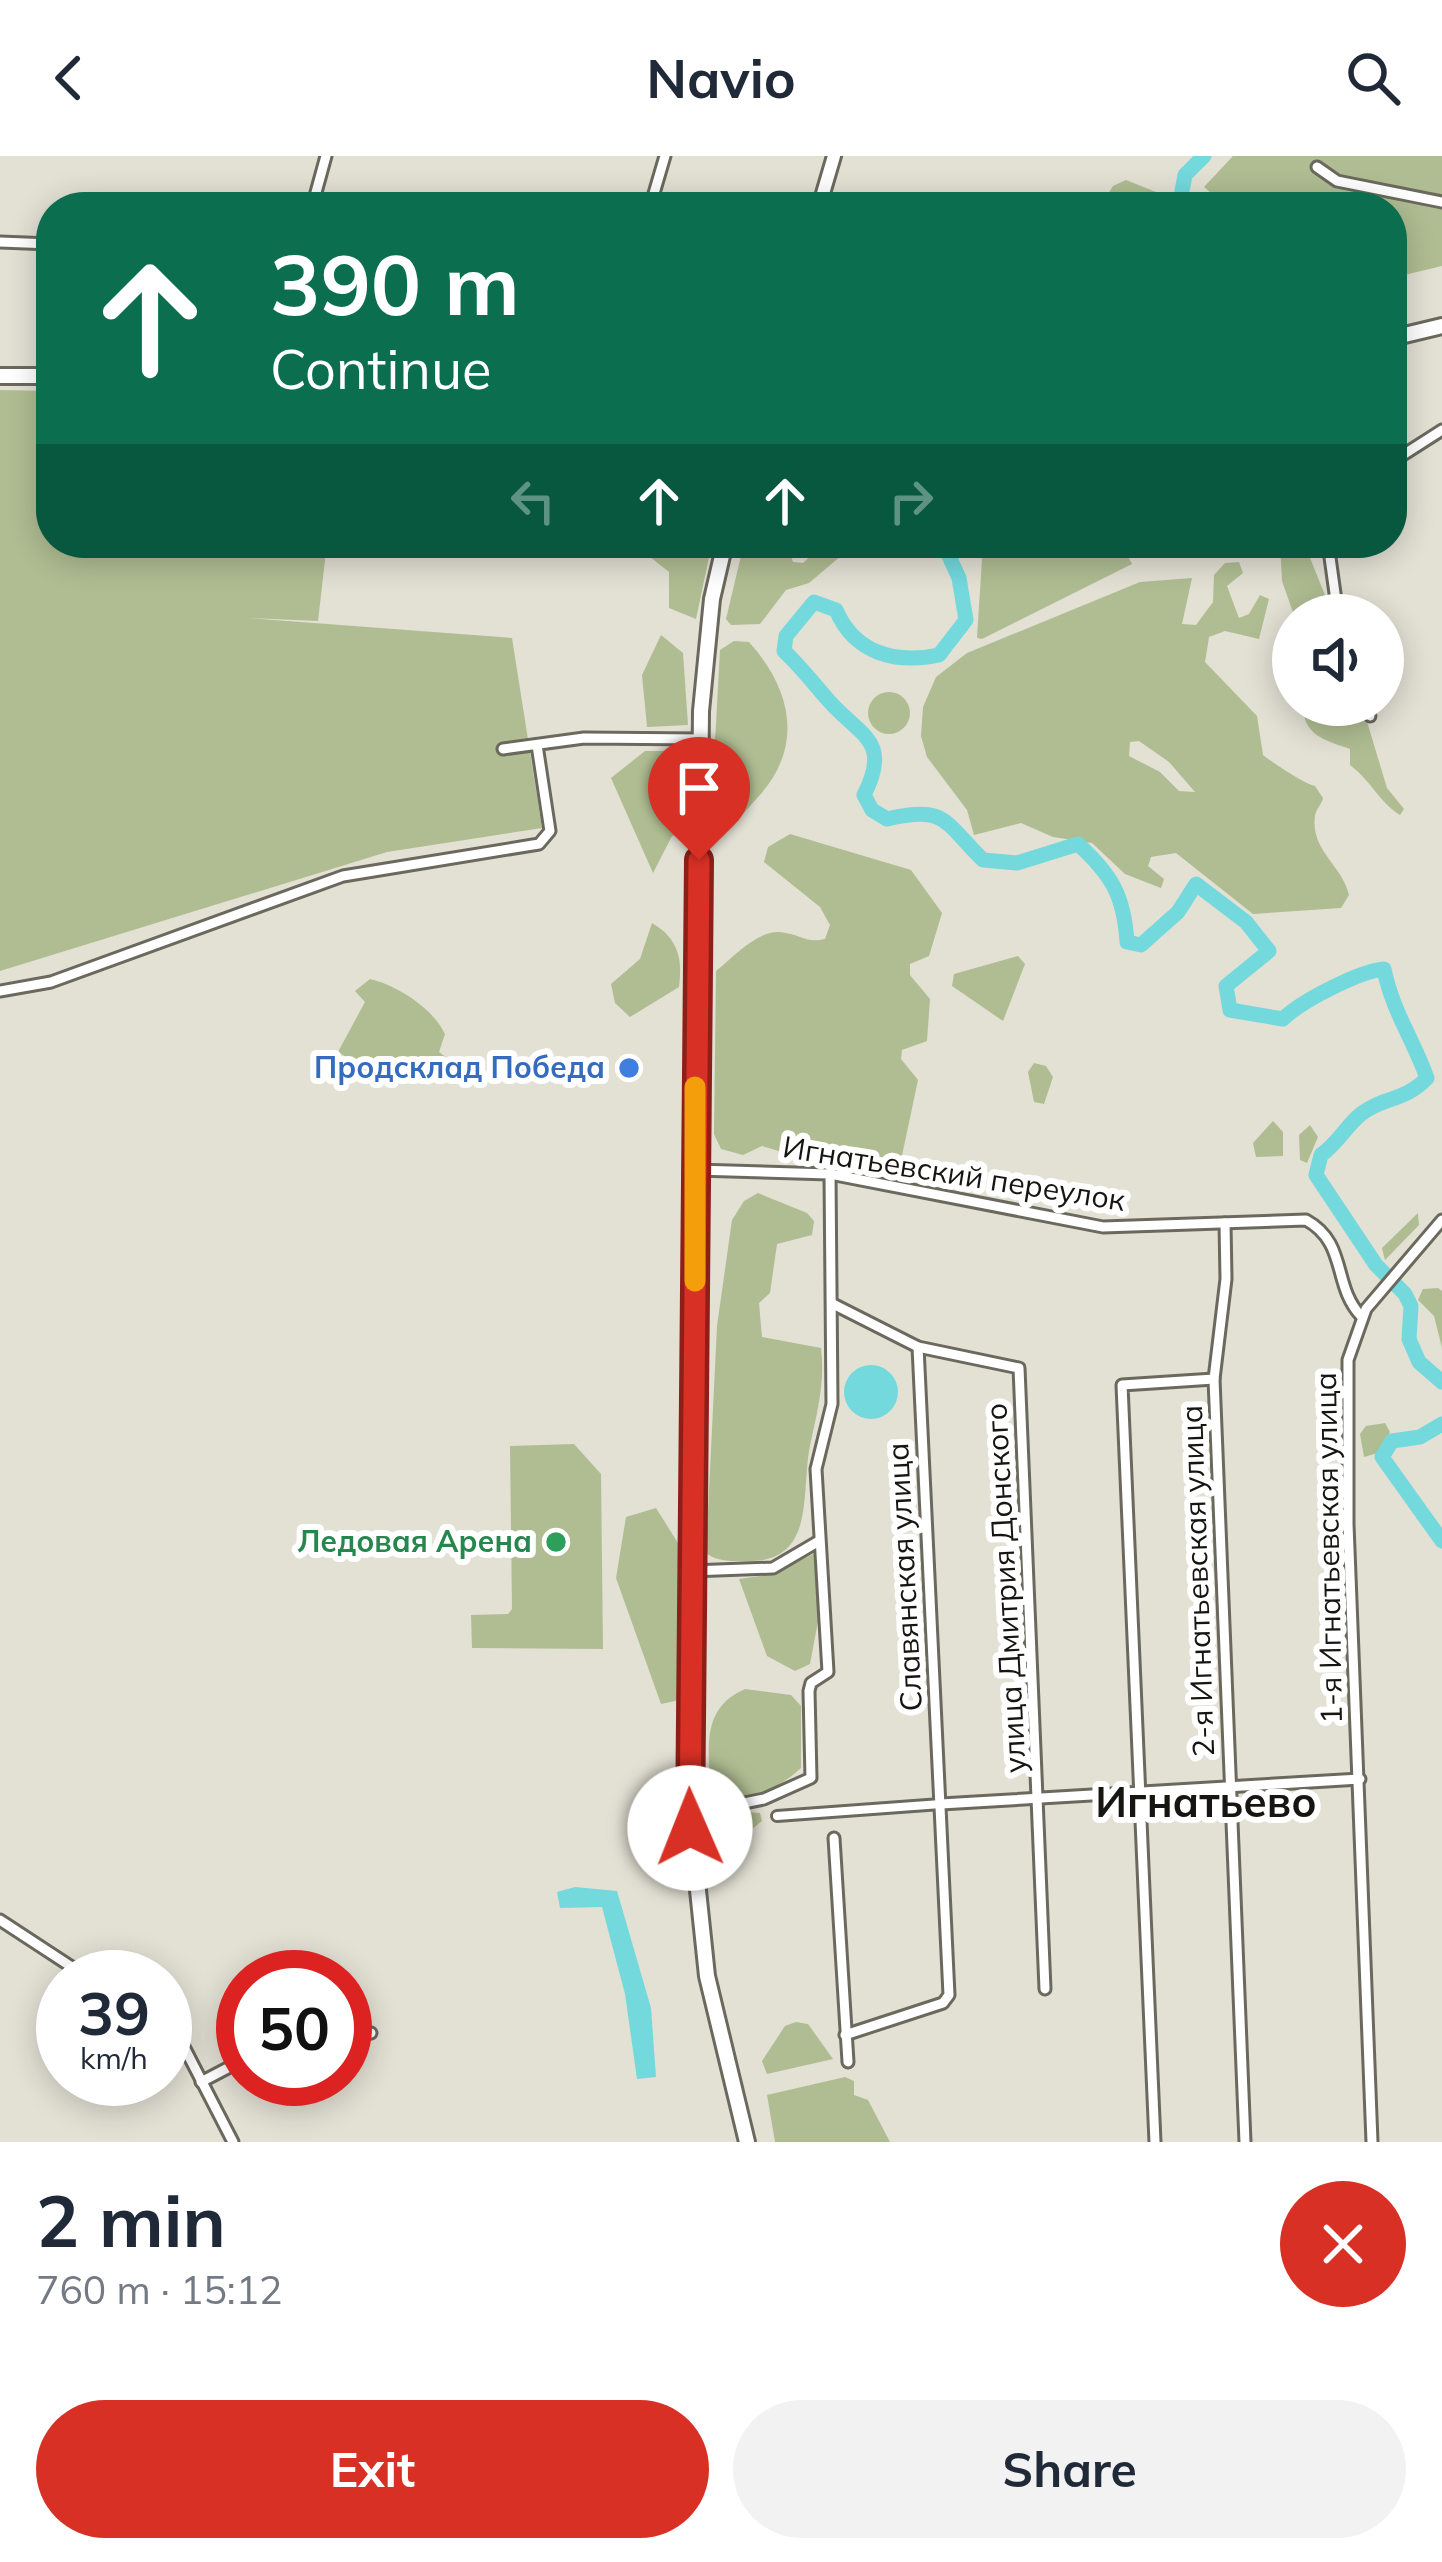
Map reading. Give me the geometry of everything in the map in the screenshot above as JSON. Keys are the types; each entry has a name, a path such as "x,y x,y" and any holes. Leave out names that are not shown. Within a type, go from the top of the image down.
{"main road":[{"path":"1407,334 1442,326"},
{"path":"0,376 36,376"},
{"path":"722,558 712,599 700,739 690,1814 707,1976 747,2142"}],"street":[{"path":"316,192 326,156"},
{"path":"654,192 665,156"},
{"path":"823,192 834,156"},
{"path":"1318,167 1337,181 1392,192"},
{"path":"1407,195 1442,202"},
{"path":"0,242 36,243"},
{"path":"1407,452 1442,430"},
{"path":"1330,558 1335,594"},
{"path":"503,749 584,738 700,739"},
{"path":"0,991 51,982 343,875 539,844 550,831 536,745"},
{"name":"Игнатьевский переулок","path":"694,1171 830,1174 1103,1227 1306,1220 1320,1228 1343,1265 1345,1294 1364,1313"},
{"path":"690,1814 764,1799 811,1778 809,1691 811,1683 828,1672 816,1469 832,1404 830,1174"},
{"path":"1364,1313 1442,1220"},
{"name":"2-я Игнатьевская улица","path":"1225,1222 1226,1280 1214,1379 1245,2142"},
{"name":"улица Дмитрия Донского","path":"833,1304 918,1347 1019,1368 1045,1989"},
{"name":"1-я Игнатьевская улица","path":"1364,1313 1348,1360 1348,1446 1372,2142"},
{"name":"Славянская улица","path":"845,2035 948,1999 918,1347"},
{"path":"1155,2142 1122,1384 1214,1379"},
{"path":"691,1571 772,1568 819,1541"},
{"path":"777,1816 1360,1779"},
{"path":"834,1838 848,2062"},
{"path":"1,1922 44,1950"},
{"path":"192,2064 233,2142"},
{"path":"201,2082 216,2074"}],"green space":[{"path":"1233,156 1442,156 1442,266 1407,274 1407,192 1210,192 1204,187"},
{"path":"1126,180 1156,192 1109,192"},
{"path":"0,390 36,391 36,558 325,558 318,621 247,618 512,638 542,828 387,852 0,971"},
{"path":"651,558 709,558 696,619 669,608 669,572"},
{"path":"740,558 792,558 803,563 808,558 838,558 809,583 786,590 760,624 731,625 726,619"},
{"path":"1129,558 1132,564 982,639 977,638 982,559"},
{"path":"1281,558 1310,558 1325,594 1287,594"},
{"path":"1239,562 1243,573 1227,586 1239,618 1249,614 1260,595 1269,599 1259,639 1225,631 1209,637 1205,662 1257,716 1263,755 1315,786 1323,798 1315,828 1346,885 1349,895 1341,908 1253,914 1176,853 1151,857 1148,866 1164,879 1161,888 1125,874 1092,843 1053,837 1021,823 974,835 967,810 927,757 921,736 923,707 936,677 967,653 1140,582 1192,578 1182,624 1196,625 1213,602 1214,575 1225,563","holes":["1139,741 1169,762 1195,792 1179,791 1160,772 1129,756 1130,742"]},
{"path":"661,635 683,653 688,725 647,727 642,675"},
{"path":"734,641 749,642 775,679 787,718 787,738 773,777 759,796 716,834 707,812 722,766 715,742 720,650"},
{"path":"889,692 904,698 910,713 904,728 889,734 874,728 868,713 874,698"},
{"path":"1309,726 1368,726 1387,788 1404,809 1400,815 1350,765 1350,749"},
{"path":"645,751 687,751 688,833 672,836 653,873 611,778"},
{"path":"790,834 911,870 942,913 929,956 910,964 910,975 930,999 927,1041 902,1050 901,1059 918,1080 900,1165 891,1171 872,1166 854,1150 828,1156 815,1142 785,1153 762,1146 743,1155 721,1149 714,1134 716,971 767,934 819,940 825,939 830,925 820,907 764,862 768,847"},
{"path":"652,923 677,950 679,987 630,1017 615,1003 611,984 640,959"},
{"path":"1018,956 1025,964 1003,1021 952,986 954,974"},
{"path":"370,979 414,1000 440,1025 445,1034 439,1052 455,1064 444,1081 376,1068 338,1052 365,1002 355,991"},
{"path":"1034,1063 1046,1066 1053,1077 1044,1104 1034,1102 1028,1072"},
{"path":"1273,1121 1283,1132 1283,1156 1256,1157 1253,1143"},
{"path":"1310,1125 1318,1137 1307,1163 1300,1160 1299,1135"},
{"path":"758,1193 807,1213 814,1221 812,1235 777,1244 770,1293 759,1303 762,1337 821,1348 821,1383 795,1538 784,1551 766,1559 727,1561 706,1553 717,1326 732,1220 744,1201"},
{"path":"1418,1213 1419,1225 1385,1260 1382,1248"},
{"path":"1423,1289 1442,1291 1442,1348 1434,1316 1418,1300"},
{"path":"1385,1423 1390,1432 1378,1453 1364,1457 1360,1434 1366,1426"},
{"name":"Ледовая Арена","path":"574,1444 601,1474 603,1649 472,1648 471,1615 508,1614 512,1609 510,1446"},
{"path":"656,1508 678,1543 680,1700 661,1704 616,1578 626,1517"},
{"path":"815,1553 819,1616 810,1664 795,1671 767,1656 739,1579 774,1574"},
{"path":"745,1689 791,1695 801,1706 801,1768 759,1794 710,1799 713,1721 730,1698"},
{"path":"760,1813 762,1821 726,1850 709,1847 708,1828 718,1816"},
{"path":"808,2024 833,2059 767,2074 762,2061 785,2026"},
{"path":"845,2077 854,2081 854,2095 868,2100 890,2142 775,2142 767,2095"}],"water":[{"path":"871,1365 890,1373 898,1392 890,1411 871,1419 852,1411 844,1392 852,1373"},
{"path":"575,1887 617,1891 651,2008 656,2077 637,2079 625,1994 602,1907 560,1908 557,1892"}],"waterway":[{"path":"1182,192 1185,175 1204,156"},
{"path":"950,558 959,578 966,620 939,655 907,658 878,652 854,637 836,610 814,602 786,636 784,651 869,740 875,762 864,795 872,810 887,819 922,814 943,820 983,860 1017,863 1078,844 1114,887 1127,942 1141,945 1178,912 1196,884 1246,922 1269,951 1226,986 1230,1010 1283,1019 1331,988 1384,969 1427,1078 1361,1114 1321,1155 1316,1175 1376,1265 1405,1294 1411,1306 1409,1339 1419,1362 1442,1382"},
{"path":"1442,1424 1420,1437 1392,1441 1382,1457 1442,1541"}],"slow traffic":[{"path":"695,1087 695,1281"}],"place":[{"name":"Продсклад Победа","path":"629,1068"},
{"name":"Ледовая Арена","path":"556,1542"}],"district":[{"name":"Игнатьево","path":"1206,1802"}],"route":[{"path":"690,1828 699,860"}]}
